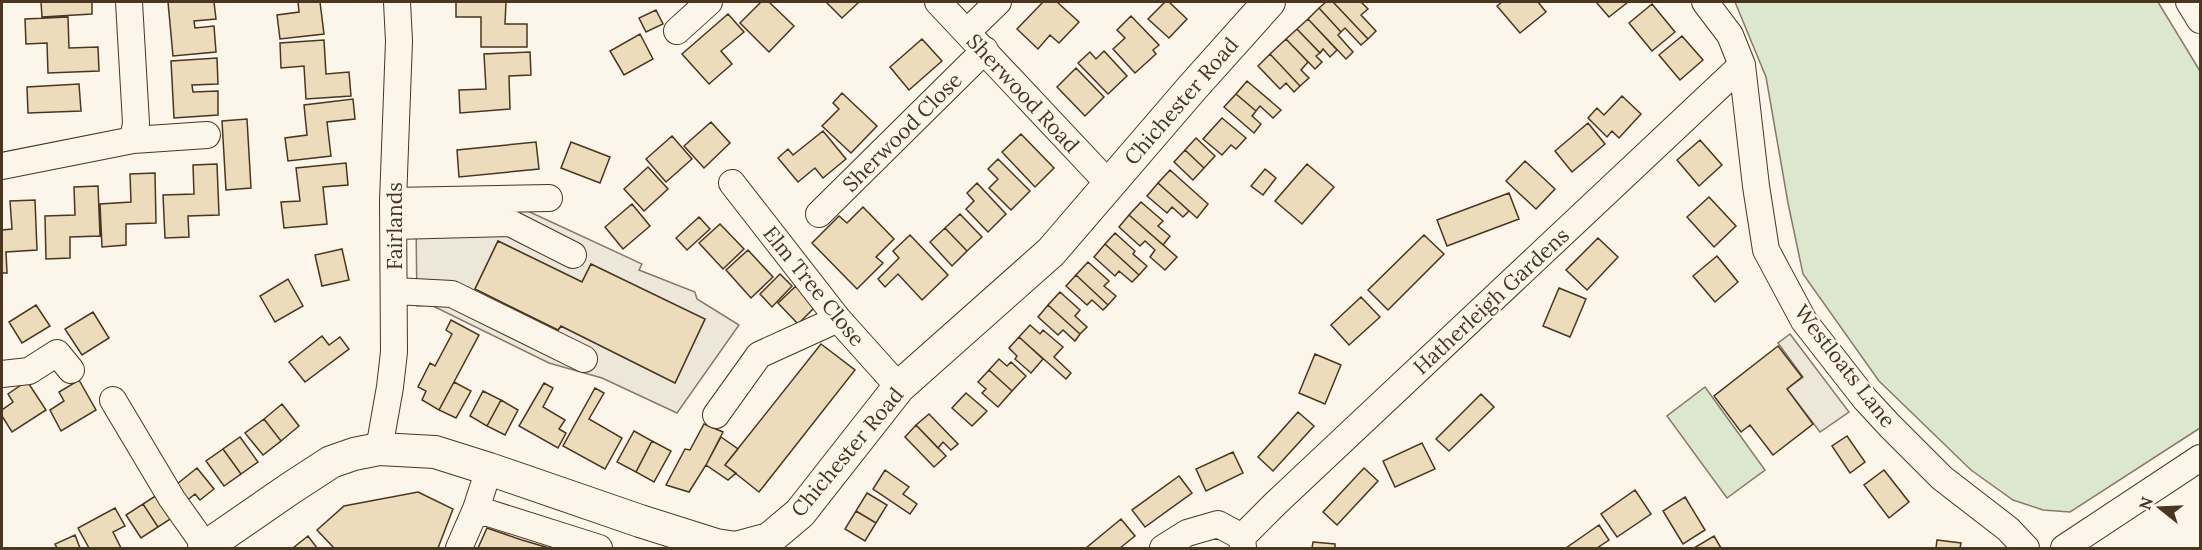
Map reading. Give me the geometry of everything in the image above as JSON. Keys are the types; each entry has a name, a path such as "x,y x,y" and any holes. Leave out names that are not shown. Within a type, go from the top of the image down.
{"main road":[{"name":"Chichester Road","path":"205,548 331,462 378,449 435,453 489,468 670,540 736,548 769,539 800,513 899,387 1051,252 1269,2"}],"street":[{"path":"129,2 136,123 133,140"},
{"name":"Fairlands","path":"378,449 394,352 394,214 399,41 396,2"},
{"path":"677,31 709,2"},
{"name":"Sherwood Road","path":"938,2 1109,184"},
{"path":"967,32 998,2"},
{"name":"Westloats Lane","path":"1705,2 1730,35 1742,66 1766,250 1804,321 1865,399 1890,426 1942,478 2008,529 2026,549"},
{"name":"Sherwood Close","path":"819,214 985,50"},
{"name":"Hatherleigh Gardens","path":"1163,549 1187,532 1218,524 1243,543 1276,503 1742,66"},
{"path":"2,166 133,140 207,135"},
{"name":"Elm Tree Close","path":"732,183 838,319 899,387"},
{"path":"394,214 549,198"},
{"path":"394,214 510,223 573,255"},
{"path":"395,291 452,294 584,359"},
{"path":"716,416 759,355 838,319"},
{"path":"2,374 29,371 57,352 70,370"},
{"path":"113,400 172,499 205,548"},
{"path":"2064,549 2200,458"},
{"path":"459,549 476,509 489,468"},
{"path":"476,509 599,549"}],"green space":[{"path":"1735,2 2158,2 2200,71 2200,428 2070,512 2043,510 2013,500 1971,470 1879,381 1803,274 1766,77"},
{"path":"1705,387 1765,470 1727,498 1667,416"}],"shaded area":[{"path":"519,207 642,264 639,270 695,292 697,299 739,325 677,413 602,378 549,363 431,305 417,306 416,221","holes":["498,241 582,282 591,264 705,319 675,383 561,326 558,330 475,289"]},
{"path":"1790,334 1849,412 1820,432 1787,389 1803,377 1778,343"}],"building":[{"path":"41,2 92,2 92,14 42,17"},
{"path":"168,2 214,2 216,19 194,21 195,28 214,26 216,52 173,56"},
{"path":"298,2 320,2 324,34 280,39 277,15 299,12"},
{"path":"456,2 506,2 505,24 527,24 527,47 481,47 481,17 456,17"},
{"path":"761,2 769,2 794,26 769,52 740,23"},
{"path":"826,2 859,2 842,18"},
{"path":"1043,2 1057,2 1079,22 1059,43 1050,35 1038,49 1017,29"},
{"path":"1165,2 1169,2 1187,19 1169,38 1148,19"},
{"path":"1326,2 1333,2 1368,39 1361,45 1345,28 1341,32 1319,8"},
{"path":"1333,2 1361,2 1368,9 1361,15 1376,31 1368,39"},
{"path":"1502,2 1538,2 1546,12 1520,33 1497,6"},
{"path":"1596,2 1628,2 1609,17"},
{"path":"1652,4 1675,32 1652,51 1629,23"},
{"path":"1319,8 1341,32 1338,35 1353,52 1346,59 1308,19"},
{"path":"656,10 663,24 646,32 639,18"},
{"path":"728,14 744,32 721,51 732,64 709,84 682,54"},
{"path":"1131,16 1159,45 1153,50 1156,54 1135,73 1113,49 1125,38 1117,30"},
{"path":"68,17 69,48 98,47 99,71 48,73 47,43 26,44 25,19"},
{"path":"1308,19 1337,50 1330,57 1323,49 1320,53 1297,29"},
{"path":"1297,29 1320,53 1316,56 1322,62 1315,69 1286,39"},
{"path":"640,34 653,59 624,75 610,51"},
{"path":"1682,36 1703,60 1680,80 1659,55"},
{"path":"922,39 942,61 909,90 890,67"},
{"path":"1286,39 1308,62 1301,70 1309,78 1300,86 1270,54"},
{"path":"324,40 326,74 349,72 351,96 306,99 304,66 281,68 280,43"},
{"path":"1104,51 1127,76 1108,94 1078,63 1090,52 1096,59"},
{"path":"530,52 531,75 509,76 510,109 460,113 459,90 486,89 484,54"},
{"path":"1270,54 1300,86 1294,92 1286,83 1280,89 1258,66"},
{"path":"217,58 218,84 192,85 193,92 218,91 218,115 174,118 171,61"},
{"path":"1076,68 1104,97 1085,116 1057,87"},
{"path":"1247,81 1281,110 1273,118 1260,106 1256,111 1236,94"},
{"path":"79,84 81,111 28,113 27,87"},
{"path":"842,93 877,126 851,153 822,126 839,109 833,103"},
{"path":"1236,94 1256,111 1252,116 1261,124 1254,133 1224,107"},
{"path":"1622,96 1641,114 1619,138 1612,131 1607,137 1588,118 1597,108 1604,115"},
{"path":"353,99 355,119 327,122 331,156 288,161 285,138 307,135 304,105"},
{"path":"1222,118 1246,138 1236,149 1231,145 1222,155 1203,139"},
{"path":"247,119 251,188 226,190 222,121"},
{"path":"711,122 730,143 704,168 684,146"},
{"path":"1588,123 1605,144 1572,172 1555,151"},
{"path":"823,131 846,159 823,178 815,168 798,182 778,158 788,149 793,155"},
{"path":"1021,134 1054,168 1035,187 1002,152"},
{"path":"672,136 692,159 666,182 646,159"},
{"path":"1196,138 1215,156 1204,168 1185,150"},
{"path":"1700,140 1722,165 1699,186 1677,160"},
{"path":"536,142 539,169 459,177 457,150"},
{"path":"571,142 610,157 600,183 561,168"},
{"path":"1185,150 1204,168 1193,180 1174,162"},
{"path":"998,159 1030,191 1011,210 989,188 998,179 988,169"},
{"path":"1525,161 1555,189 1536,209 1506,181"},
{"path":"346,163 348,185 323,187 327,224 284,228 281,202 300,201 296,168"},
{"path":"217,164 219,215 188,216 189,237 165,238 163,195 194,194 193,165"},
{"path":"1307,164 1334,187 1302,224 1275,201"},
{"path":"648,167 668,189 644,211 624,189"},
{"path":"1265,169 1276,178 1263,195 1251,186"},
{"path":"1170,170 1208,204 1197,218 1158,183"},
{"path":"155,173 156,223 126,224 126,245 102,247 100,204 131,202 130,174"},
{"path":"977,183 1006,214 988,232 966,209 974,201 967,193"},
{"path":"1158,183 1189,211 1183,217 1172,207 1167,213 1147,196"},
{"path":"98,186 100,236 70,237 70,258 46,259 45,216 75,215 74,187"},
{"path":"1509,193 1519,219 1447,246 1437,220"},
{"path":"1709,197 1736,226 1714,247 1687,217"},
{"path":"35,200 37,250 6,252 7,273 2,273 2,230 12,229 10,201"},
{"path":"1141,202 1163,221 1158,226 1170,236 1163,245 1129,215"},
{"path":"632,204 650,226 623,249 605,227"},
{"path":"863,207 894,239 876,257 883,263 857,289 812,243 839,216 847,223"},
{"path":"960,214 982,237 967,251 945,228"},
{"path":"1129,215 1177,257 1165,270 1150,257 1155,250 1145,241 1140,246 1119,227"},
{"path":"699,217 710,229 687,250 676,238"},
{"path":"720,224 744,249 723,269 699,243"},
{"path":"945,228 967,251 952,266 930,242"},
{"path":"1115,233 1135,251 1133,254 1147,266 1139,275 1105,244"},
{"path":"910,235 948,275 922,300 898,274 885,287 878,279 899,258 893,251"},
{"path":"1424,235 1444,254 1388,310 1368,290"},
{"path":"1598,238 1618,257 1587,290 1566,270"},
{"path":"498,241 582,282 591,264 705,319 675,383 561,326 558,330 475,289"},
{"path":"1105,244 1139,275 1132,282 1119,271 1115,276 1094,257"},
{"path":"342,249 349,280 322,286 315,255"},
{"path":"748,250 773,277 751,298 726,270"},
{"path":"1717,256 1738,282 1715,302 1693,276"},
{"path":"1088,262 1109,281 1104,286 1116,296 1108,305 1076,275"},
{"path":"780,274 792,286 772,307 760,294"},
{"path":"1076,275 1108,305 1103,310 1092,300 1087,305 1066,286"},
{"path":"288,279 303,306 275,322 260,296"},
{"path":"796,286 816,306 798,324 778,303"},
{"path":"1559,288 1586,299 1570,337 1543,326"},
{"path":"1060,292 1080,310 1075,316 1087,327 1080,334 1048,305"},
{"path":"1361,297 1380,317 1349,345 1331,325"},
{"path":"36,305 50,326 22,343 9,322"},
{"path":"1048,305 1080,334 1075,341 1063,330 1058,335 1038,317"},
{"path":"93,312 109,338 82,355 65,329"},
{"path":"451,320 479,335 439,410 422,400 426,391 418,387 430,363 435,366 452,334 446,330"},
{"path":"1030,325 1040,334 1043,330 1063,347 1054,357 1071,373 1066,379 1019,337"},
{"path":"322,336 329,345 340,337 349,349 305,382 289,362"},
{"path":"1019,337 1043,359 1031,373 1015,359 1017,356 1009,348"},
{"path":"821,344 855,370 759,492 725,465"},
{"path":"1778,346 1802,377 1787,389 1813,424 1773,455 1750,425 1741,432 1714,396"},
{"path":"1315,354 1341,365 1325,404 1299,393"},
{"path":"999,359 1007,366 1011,362 1026,376 1012,391 989,370"},
{"path":"989,370 1012,391 998,407 982,393 986,389 978,382"},
{"path":"79,380 96,410 61,431 50,410 64,401 59,392"},
{"path":"27,381 46,410 12,432 2,416 2,410 13,402 8,394"},
{"path":"454,382 471,391 456,418 439,410"},
{"path":"544,383 553,388 543,407 565,420 559,429 566,433 558,448 519,426"},
{"path":"595,388 604,393 589,419 622,438 605,469 563,446"},
{"path":"483,391 501,400 487,426 470,416"},
{"path":"966,393 987,411 972,426 952,408"},
{"path":"1481,394 1494,407 1449,451 1436,439"},
{"path":"501,400 518,410 505,435 487,426"},
{"path":"282,404 299,426 281,441 264,419"},
{"path":"1298,412 1314,426 1273,471 1258,457"},
{"path":"929,414 958,444 951,450 943,442 938,448 916,425"},
{"path":"264,419 281,441 263,455 245,433"},
{"path":"704,424 723,432 706,465 689,492 666,485 685,449 690,450"},
{"path":"916,425 946,456 934,467 905,437"},
{"path":"634,431 652,441 636,472 617,462"},
{"path":"1847,436 1865,462 1850,473 1832,446"},
{"path":"240,437 258,462 241,474 223,449"},
{"path":"721,437 738,449 725,465 736,473 728,480 706,465"},
{"path":"652,441 671,451 654,482 636,472"},
{"path":"1422,443 1435,469 1395,487 1383,461"},
{"path":"223,449 241,474 224,486 206,461"},
{"path":"1233,452 1243,473 1206,491 1196,469"},
{"path":"197,468 214,489 200,500 195,494 184,503 172,488"},
{"path":"1364,468 1378,481 1337,525 1323,512"},
{"path":"885,470 909,487 903,494 917,504 910,514 873,489"},
{"path":"1884,470 1909,502 1889,518 1864,485"},
{"path":"1179,476 1192,493 1145,527 1132,510"},
{"path":"1635,490 1651,514 1617,537 1601,514"},
{"path":"418,492 453,509 438,548 334,548 317,530 344,506"},
{"path":"160,493 175,516 158,527 143,504"},
{"path":"867,493 887,505 876,523 856,511"},
{"path":"1685,497 1705,530 1683,544 1663,511"},
{"path":"143,504 158,527 141,538 126,515"},
{"path":"115,508 125,526 113,532 121,548 89,548 78,528"},
{"path":"856,511 876,523 865,541 845,529"},
{"path":"1121,519 1135,536 1120,548 1086,548"},
{"path":"1599,525 1609,540 1597,548 1566,548"},
{"path":"487,528 522,540 549,548 478,548"},
{"path":"75,535 80,548 57,548 55,544"},
{"path":"308,536 317,548 293,548"},
{"path":"1714,536 1721,548 1694,548"},
{"path":"1937,540 1961,543 1960,548 1936,548"},
{"path":"1313,542 1335,544 1335,548 1312,548"}]}
